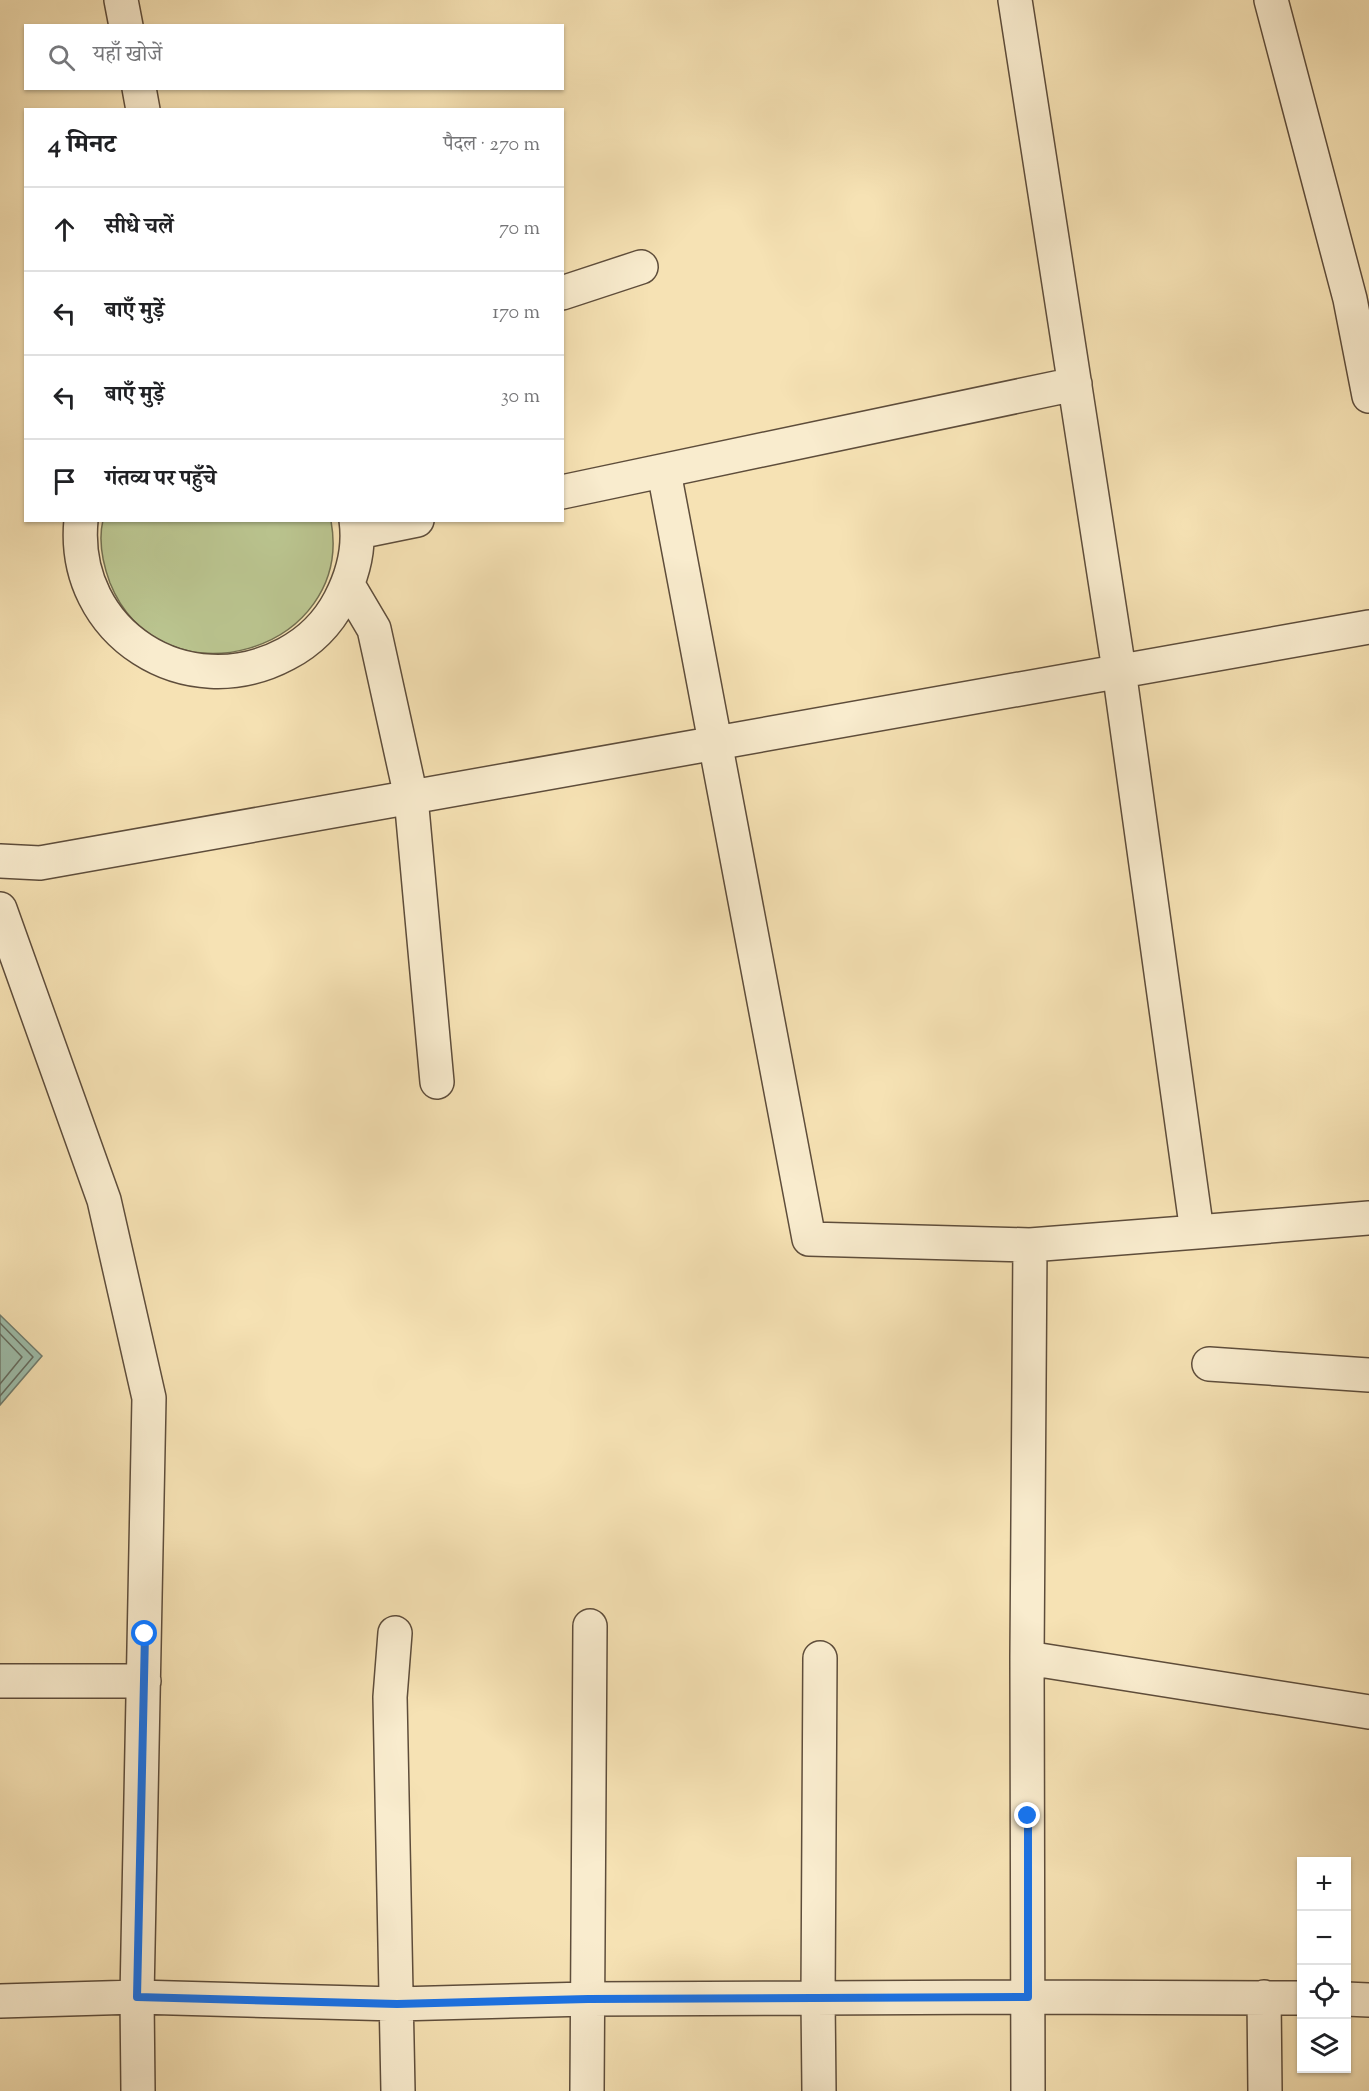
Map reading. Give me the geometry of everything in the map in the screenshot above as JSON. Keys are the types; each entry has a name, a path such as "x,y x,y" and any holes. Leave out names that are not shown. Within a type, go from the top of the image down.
{"street":[{"path":"121,0 126,24"},
{"path":"1015,0 1119,670 1197,1232"},
{"path":"1271,0 1350,299 1369,396"},
{"path":"139,90 143,108"},
{"path":"564,292 641,267"},
{"path":"564,492 1075,384"},
{"path":"664,472 809,1239 1030,1245 1369,1218"},
{"path":"81,522 79,536 82,563 91,589 103,613 121,634 142,650 166,663 193,671 220,673 247,670 297,649 324,624 348,585 355,559 358,524 388,522"},
{"path":"348,585 374,629 411,797 437,1082"},
{"path":"0,861 40,863 1369,627"},
{"path":"0,909 104,1200 149,1398 137,1997 138,2091"},
{"path":"1028,2091 1027,1658 1030,1245"},
{"path":"1209,1364 1369,1375"},
{"path":"587,2091 590,1626"},
{"path":"395,1633 390,1697 398,2091"},
{"path":"819,2091 820,1658"},
{"path":"1027,1658 1369,1712"},
{"path":"0,1681 144,1681"},
{"path":"0,2001 137,1997 397,2004 588,1999 1297,1998"},
{"path":"1264,1997 1265,2091"},
{"path":"1351,1999 1369,2000"}],"green space":[{"path":"103,522 331,522 330,566 314,604 285,631 249,648 209,653 169,645 135,622 107,576 101,544"}],"water":[{"path":"0,1315 42,1356 0,1405"}],"route":[{"path":"145,1634 137,1997 397,2004 588,1999 1028,1997 1028,1816"}]}
